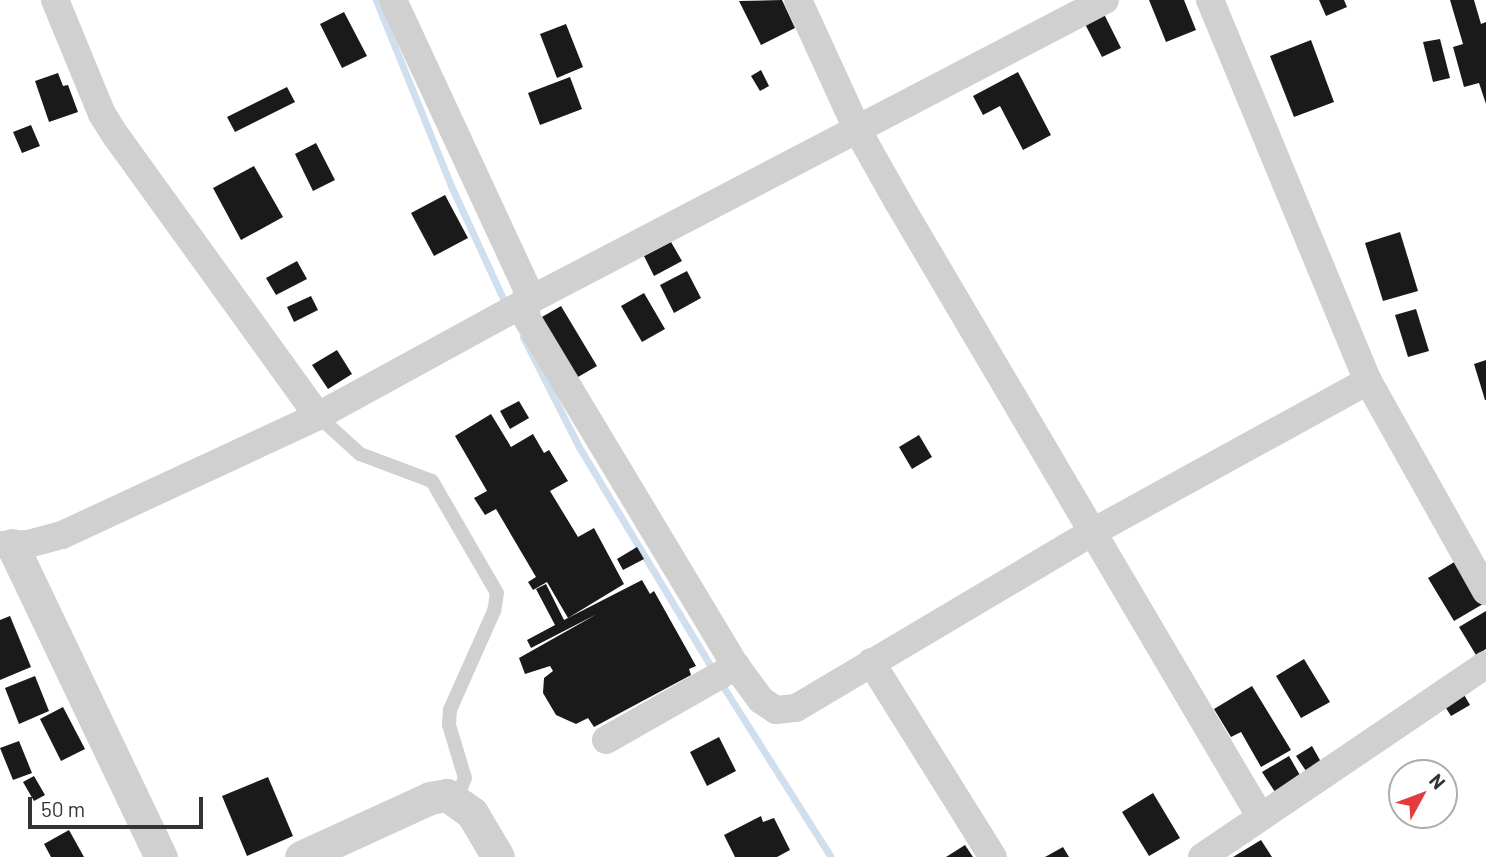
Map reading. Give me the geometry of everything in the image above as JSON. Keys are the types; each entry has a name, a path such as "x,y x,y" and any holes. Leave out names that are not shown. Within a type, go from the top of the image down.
{"street":[{"path":"393,0 527,289 526,317 736,666 761,700 776,710 796,708 1093,532 1368,381"},
{"path":"798,0 858,131 1260,816"},
{"path":"161,857 6,545 62,534 318,416 526,302 1105,0"},
{"path":"1210,0 1368,381 1486,591"},
{"path":"58,1 102,114 318,416"},
{"path":"871,662 993,857"},
{"path":"1202,857 1486,665"},
{"path":"606,740 736,666"},
{"path":"301,857 430,798 447,794 457,799 481,825 498,857"}],"lane":[{"path":"318,416 360,454 432,481 497,593 494,611 450,710 449,725 465,778 457,799"}],"building":[{"path":"782,0 795,28 761,45 739,1"},
{"path":"1149,0 1184,0 1196,30 1166,42"},
{"path":"1319,0 1344,0 1347,7 1326,16"},
{"path":"1450,0 1474,0 1481,24 1486,22 1486,104 1479,83 1464,87 1453,47 1463,44"},
{"path":"344,12 367,56 342,68 320,24"},
{"path":"1104,14 1121,48 1102,57 1085,24"},
{"path":"566,24 583,67 557,78 540,34"},
{"path":"1440,39 1450,78 1433,82 1423,42"},
{"path":"1311,40 1334,102 1294,117 1270,56"},
{"path":"761,70 769,86 760,91 751,76"},
{"path":"1018,72 1051,135 1023,150 1000,106 983,115 973,96"},
{"path":"58,73 63,86 68,85 78,112 49,122 35,81"},
{"path":"570,77 582,109 540,125 528,93"},
{"path":"287,87 295,102 235,132 227,117"},
{"path":"31,125 40,146 22,153 13,132"},
{"path":"316,143 335,180 313,191 295,154"},
{"path":"254,166 283,217 241,240 213,188"},
{"path":"445,195 468,238 434,256 411,213"},
{"path":"1400,232 1418,291 1383,301 1365,243"},
{"path":"671,242 682,261 654,276 644,256"},
{"path":"297,261 307,279 276,295 266,278"},
{"path":"687,271 701,298 674,313 660,285"},
{"path":"644,293 665,329 642,342 621,306"},
{"path":"311,296 318,310 294,322 287,307"},
{"path":"561,306 597,366 571,381 535,321"},
{"path":"1416,309 1429,351 1408,357 1395,315"},
{"path":"337,350 352,374 328,389 312,365"},
{"path":"1486,360 1486,400 1485,400 1474,364"},
{"path":"519,401 529,418 510,429 500,411"},
{"path":"491,414 511,447 533,434 544,453 549,450 568,481 550,491 578,537 594,528 624,584 568,618 547,582 533,590 528,582 536,577 496,509 485,515 474,498 487,491 455,436"},
{"path":"919,435 932,457 912,469 899,447"},
{"path":"637,547 644,559 623,570 617,559"},
{"path":"1456,561 1483,604 1454,621 1428,578"},
{"path":"642,580 650,594 654,591 696,666 689,669 691,675 594,727 588,718 576,724 556,715 543,693 544,678 553,671 550,666 525,674 519,658 597,614 531,648 527,640 555,625 536,589 546,584 564,620"},
{"path":"1486,611 1486,649 1476,655 1459,627"},
{"path":"10,616 31,667 0,680 0,620"},
{"path":"1304,659 1330,702 1301,718 1276,676"},
{"path":"35,676 49,711 19,724 5,688"},
{"path":"1252,686 1291,750 1261,767 1241,732 1231,737 1214,709"},
{"path":"1463,693 1470,705 1451,716 1444,705"},
{"path":"63,707 85,749 61,761 40,719"},
{"path":"719,737 736,771 707,786 690,752"},
{"path":"19,741 32,773 13,780 0,748"},
{"path":"1312,746 1321,762 1306,771 1296,756"},
{"path":"1289,756 1301,777 1275,792 1262,772"},
{"path":"34,776 45,795 34,801 23,782"},
{"path":"268,777 293,836 247,856 222,796"},
{"path":"1153,793 1180,838 1149,856 1122,812"},
{"path":"761,816 763,822 774,818 790,850 777,857 735,857 724,835"},
{"path":"69,830 84,857 51,857 44,844"},
{"path":"1261,840 1272,857 1233,857"},
{"path":"965,845 973,857 946,857"},
{"path":"1063,847 1069,857 1045,857"}],"waterway":[{"path":"376,0 452,188 506,305"},
{"path":"523,337 579,447 713,670"},
{"path":"719,680 831,857"}]}
